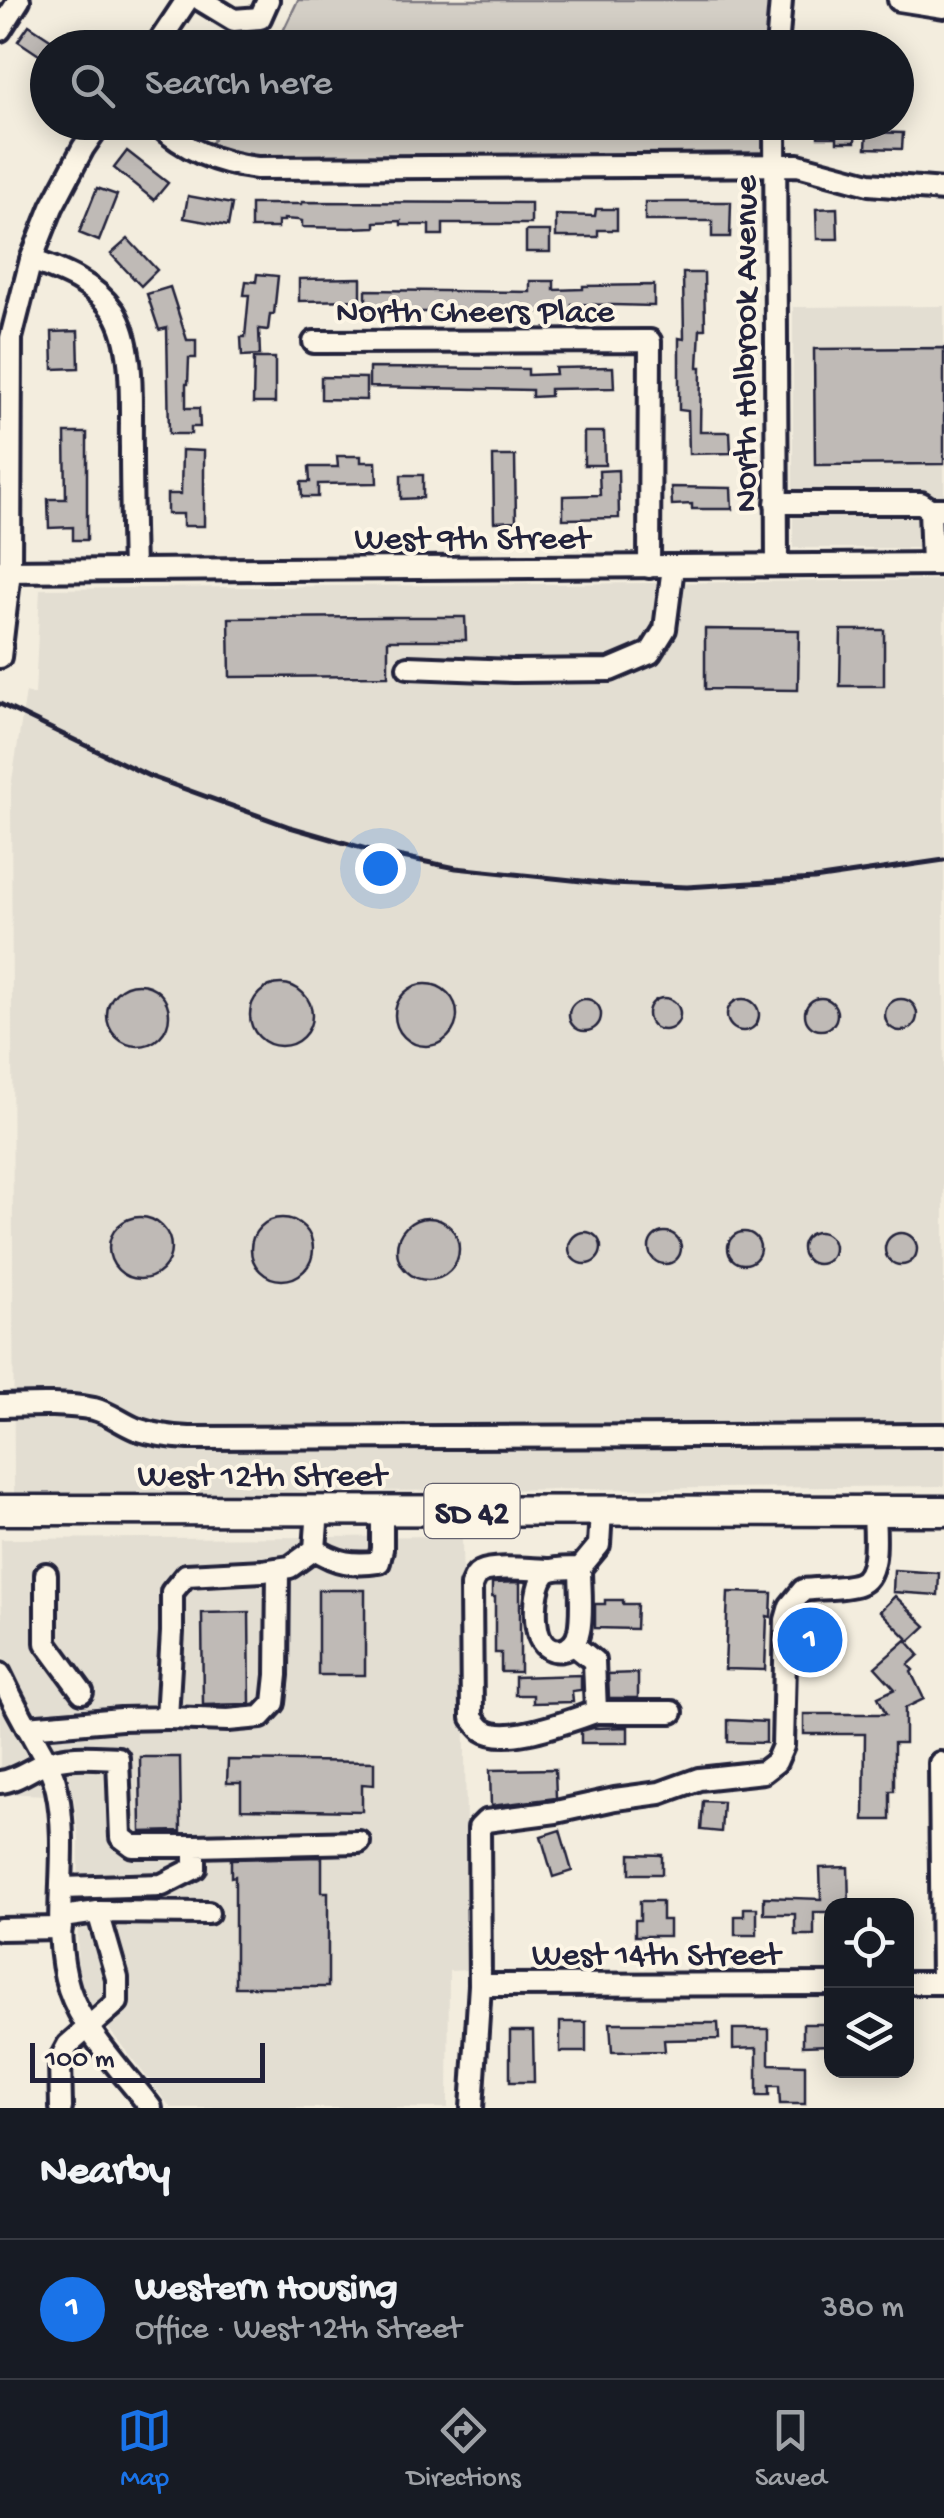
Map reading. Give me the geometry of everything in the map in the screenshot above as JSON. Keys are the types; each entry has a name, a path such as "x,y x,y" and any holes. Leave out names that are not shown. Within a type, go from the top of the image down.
{"main road":[{"name":"West 12th Street","path":"0,1510 944,1511"}],"street":[{"path":"0,30 19,0"},
{"path":"167,30 188,0"},
{"path":"200,0 234,20 260,18 268,0"},
{"path":"778,30 781,0"},
{"path":"899,0 944,6"},
{"path":"0,657 11,350 8,317 64,181 90,140"},
{"path":"176,140 202,156 229,165 257,168 798,165 869,184 944,190"},
{"name":"North Holbrook Avenue","path":"774,140 776,565"},
{"path":"31,260 89,286 114,313 121,330 130,366 132,570"},
{"name":"North Cheers Place","path":"314,342 650,341 649,567"},
{"path":"776,503 922,503 937,509 938,564"},
{"name":"West 9th Street","path":"5,571 938,564"},
{"path":"408,666 513,672 610,670 650,654 666,629 673,567"},
{"path":"0,1406 96,1410 163,1437 189,1438 944,1435"},
{"path":"167,1718 172,1592 186,1575 290,1567 315,1549 318,1510"},
{"path":"315,1549 332,1560 379,1562 382,1510"},
{"path":"550,1570 540,1580 536,1595 538,1635 542,1644 553,1650 568,1650 579,1632 580,1568 599,1545 601,1511"},
{"path":"472,2108 480,1985 479,1828 486,1821 660,1793 699,1779 763,1772 776,1762 784,1746 786,1620 790,1606 803,1590 860,1584 868,1576 874,1561 874,1511"},
{"path":"580,1568 495,1570 475,1578 471,1586 472,1718 488,1733 510,1734 532,1733 596,1712 672,1712"},
{"path":"27,1727 261,1716 274,1704 278,1569"},
{"path":"46,1574 46,1643 82,1692"},
{"path":"574,1645 594,1661 596,1712"},
{"path":"0,1674 48,1761 57,1789 64,1835 63,1967 70,1992 90,2028 151,2108"},
{"path":"0,1782 8,1782 48,1761 81,1756 118,1758 121,1837 132,1846 359,1842"},
{"path":"914,1984 943,1984 940,1763"},
{"path":"62,1888 162,1885 195,1868 196,1846"},
{"path":"60,2108 60,2060 68,2045 117,2002 117,1978 98,1912"},
{"path":"0,1929 61,1922 98,1912 208,1913"},
{"name":"West 14th Street","path":"480,1985 824,1984"}],"shaded area":[{"path":"298,0 781,0 778,30 284,30"},
{"path":"213,140 775,140 774,165 257,168 202,156"},
{"path":"944,306 944,548 793,548 793,307"},
{"path":"944,580 944,1486 14,1494 11,787 26,692 35,695 40,589"},
{"path":"462,1536 468,1970 449,1971 448,2108 171,2108 86,2000 77,1970 79,1840 74,1798 2,1653 1,1539"},
{"path":"0,1706 30,1755 47,1795 0,1793"}],"building":[{"path":"29,25 37,30 30,30 30,49 18,41"},
{"path":"866,140 903,140 902,149 866,148"},
{"path":"127,151 168,183 154,200 114,168"},
{"path":"97,188 117,195 99,241 79,233"},
{"path":"188,196 232,204 228,226 184,218"},
{"path":"645,202 731,202 730,237 712,237 712,221 645,221"},
{"path":"531,203 531,224 443,224 443,235 429,235 429,225 401,225 401,221 349,228 302,227 302,221 284,219 278,221 278,228 251,228 251,204"},
{"path":"837,208 838,239 817,239 816,209"},
{"path":"596,209 617,209 617,230 598,230 598,237 556,237 556,215 595,216"},
{"path":"526,231 550,231 550,252 526,252"},
{"path":"128,239 157,270 141,286 111,254"},
{"path":"683,273 704,273 705,329 700,329 698,367 700,432 730,432 731,453 689,454 688,411 679,410"},
{"path":"257,274 278,276 274,314 270,314 268,330 259,329 260,355 242,356 241,337 245,337 249,295 244,295 246,281 256,282"},
{"path":"361,278 361,300 299,301 299,279"},
{"path":"530,281 554,281 554,290 654,285 654,306 572,304 572,312 366,312 366,290 530,292"},
{"path":"170,287 187,340 196,340 196,358 189,358 186,408 199,408 200,427 191,427 191,434 169,434 167,328 159,330 147,294"},
{"path":"78,331 79,368 53,369 52,332"},
{"path":"944,348 944,464 815,465 814,349"},
{"path":"254,358 275,358 275,403 253,403"},
{"path":"613,367 614,388 550,389 550,396 532,397 532,390 369,387 369,368 528,369 528,375 556,374 555,368"},
{"path":"321,377 366,378 366,400 321,399"},
{"path":"584,432 604,432 605,465 584,465"},
{"path":"65,433 87,433 87,540 73,540 73,527 49,528 48,499 66,499"},
{"path":"182,450 204,451 204,526 183,526 183,514 167,514 167,494 181,494"},
{"path":"337,456 361,456 361,462 376,462 377,483 318,484 318,497 302,497 301,482 310,482 309,467 338,467"},
{"path":"493,456 515,456 516,521 494,522"},
{"path":"618,470 619,518 563,519 563,496 600,495 599,471"},
{"path":"401,475 423,475 423,498 401,499"},
{"path":"671,487 731,488 732,509 672,505"},
{"path":"465,617 466,640 388,640 388,676 230,677 229,618"},
{"path":"705,629 799,630 798,690 705,689"},
{"path":"841,630 884,630 884,686 840,686"},
{"path":"138,984 160,993 169,1015 160,1037 138,1046 116,1037 107,1015 116,993"},
{"path":"281,984 303,993 312,1015 303,1037 281,1046 259,1037 250,1015 259,993"},
{"path":"426,984 448,993 457,1015 448,1037 426,1046 404,1037 395,1015 404,993"},
{"path":"664,998 675,1003 680,1014 675,1025 664,1030 653,1025 648,1014 653,1003"},
{"path":"821,998 832,1003 837,1014 832,1025 821,1030 810,1025 805,1014 810,1003"},
{"path":"585,999 596,1004 601,1015 596,1026 585,1031 574,1026 569,1015 574,1004"},
{"path":"743,999 754,1004 759,1015 754,1026 743,1031 732,1026 727,1015 732,1004"},
{"path":"901,999 912,1004 917,1015 912,1026 901,1031 890,1026 885,1015 890,1004"},
{"path":"140,1217 162,1226 171,1248 162,1270 140,1279 118,1270 109,1248 118,1226"},
{"path":"282,1218 304,1227 313,1249 304,1271 282,1280 260,1271 251,1249 260,1227"},
{"path":"428,1218 450,1227 459,1249 450,1271 428,1280 406,1271 397,1249 406,1227"},
{"path":"585,1232 596,1237 601,1248 596,1259 585,1264 574,1259 569,1248 574,1237"},
{"path":"665,1232 676,1237 681,1248 676,1259 665,1264 654,1259 649,1248 654,1237"},
{"path":"744,1232 755,1237 760,1248 755,1259 744,1264 733,1259 728,1248 733,1237"},
{"path":"818,1232 829,1237 834,1248 829,1259 818,1264 807,1259 802,1248 807,1237"},
{"path":"901,1233 912,1238 917,1249 912,1260 901,1265 890,1260 885,1249 890,1238"},
{"path":"894,1570 939,1573 938,1595 893,1592"},
{"path":"520,1582 520,1672 501,1672 501,1653 495,1653 492,1583"},
{"path":"318,1590 365,1590 365,1675 318,1675"},
{"path":"728,1592 772,1593 765,1670 725,1669"},
{"path":"895,1596 926,1626 910,1641 880,1611"},
{"path":"605,1600 637,1604 636,1629 595,1628 595,1604 605,1604"},
{"path":"249,1612 250,1704 203,1705 202,1613"},
{"path":"906,1640 919,1655 908,1665 924,1699 905,1708 905,1743 894,1743 890,1820 864,1820 865,1734 804,1734 804,1714 886,1714 878,1697 895,1689 875,1667"},
{"path":"638,1673 638,1698 609,1698 608,1674"},
{"path":"581,1675 581,1690 572,1691 573,1702 533,1703 533,1695 515,1695 515,1677"},
{"path":"728,1720 766,1722 766,1743 728,1742"},
{"path":"628,1727 628,1743 581,1743 581,1731"},
{"path":"140,1757 180,1757 181,1831 141,1832"},
{"path":"228,1760 374,1762 374,1785 362,1784 362,1811 241,1809 241,1783 227,1783"},
{"path":"555,1769 556,1798 491,1806 490,1770"},
{"path":"703,1801 723,1802 721,1832 701,1830"},
{"path":"560,1830 572,1871 553,1877 541,1836"},
{"path":"630,1854 662,1855 662,1874 630,1874"},
{"path":"322,1857 322,1892 328,1892 328,1987 235,1987 235,1876 231,1877 231,1859"},
{"path":"848,1867 849,1898 824,1898 824,1912 814,1912 814,1935 795,1935 795,1914 764,1914 764,1897 821,1899 820,1868"},
{"path":"640,1901 662,1901 662,1920 669,1920 669,1936 635,1936"},
{"path":"744,1908 757,1908 757,1935 735,1935 735,1916 744,1916"},
{"path":"560,2022 586,2022 586,2052 560,2052"},
{"path":"610,2023 718,2023 719,2039 664,2040 665,2051 612,2052"},
{"path":"803,2024 824,2024 824,2045 803,2046"},
{"path":"733,2029 769,2029 769,2064 805,2065 805,2104 780,2104 779,2086 769,2086 769,2096 757,2096 757,2048 733,2049"},
{"path":"510,2031 533,2031 534,2082 510,2082"}],"railway":[{"path":"0,704 149,776 290,827 373,851 456,868 611,884 687,887 814,879 944,860"}],"place":[{"name":"Western Housing","path":"810,1640"}]}
